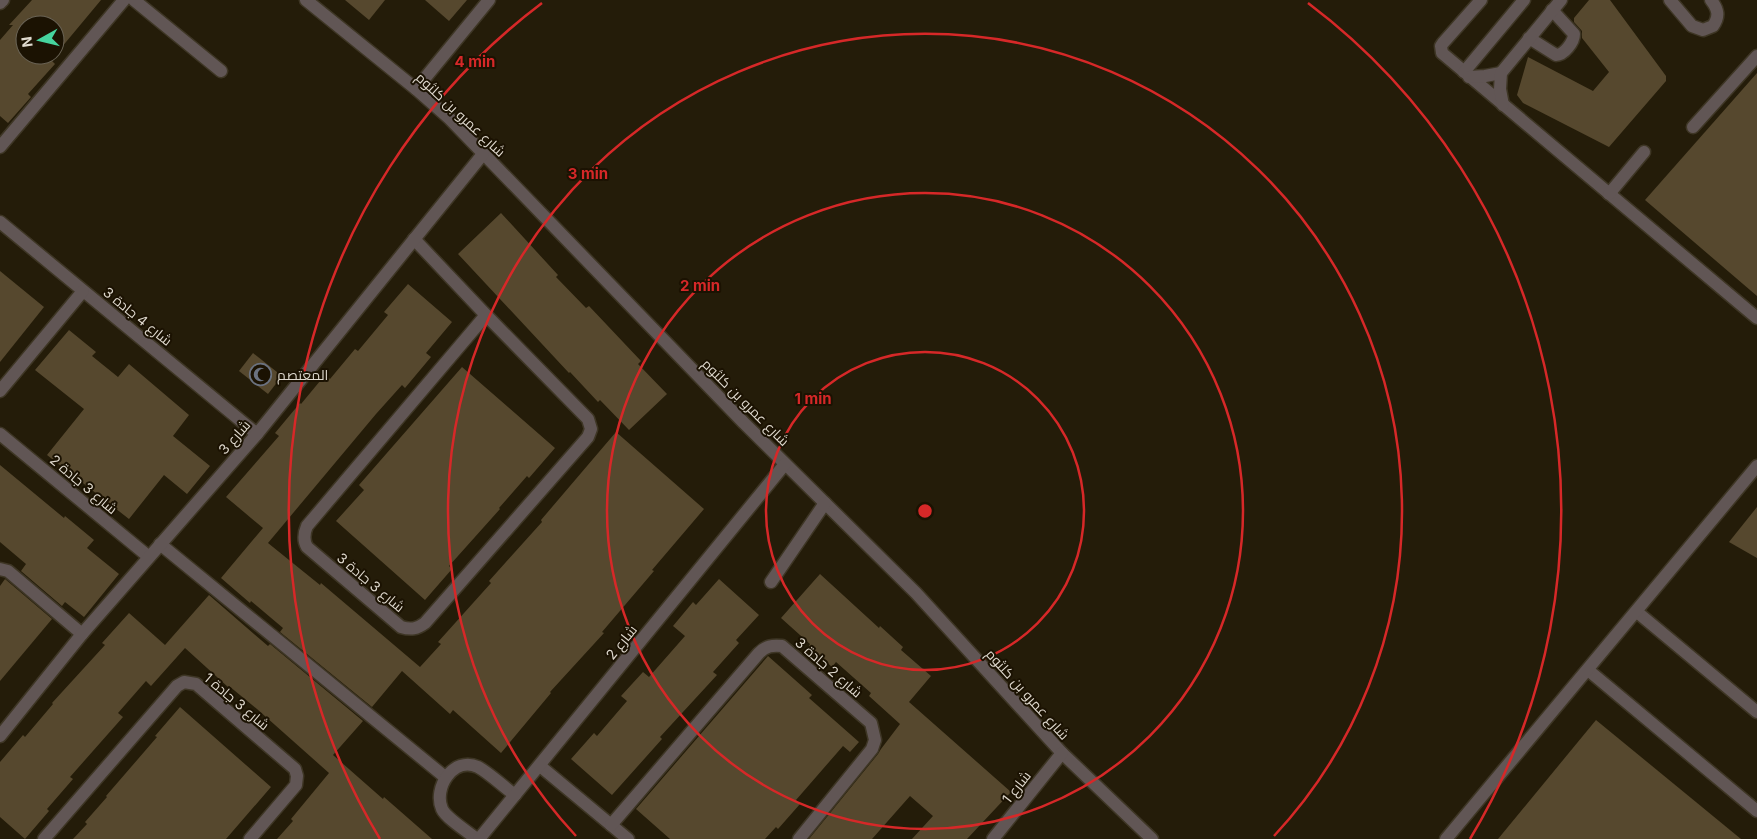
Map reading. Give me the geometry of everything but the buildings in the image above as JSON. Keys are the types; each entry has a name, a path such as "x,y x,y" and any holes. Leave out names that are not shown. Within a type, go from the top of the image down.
{"street":[{"path":"0,3 3,0"},
{"path":"0,147 124,0"},
{"path":"134,0 221,71"},
{"name":"شارع عمرو بن كلثوم","path":"306,0 416,89 450,120 824,503 916,593 1062,753 1152,839"},
{"path":"416,89 489,0"},
{"path":"1481,0 1441,46 1445,56 1757,318"},
{"path":"1467,74 1524,0"},
{"path":"1503,105 1500,89 1501,73 1561,0"},
{"path":"1670,0 1692,26 1702,30 1713,26 1716,21 1717,10 1711,0"},
{"path":"1530,38 1556,55 1563,54 1574,38 1574,34 1552,10"},
{"path":"1692,127 1757,56"},
{"path":"1467,74 1485,76 1501,73"},
{"path":"1609,194 1644,152"},
{"name":"شارع 3","path":"0,736 82,634 257,434 484,154"},
{"name":"شارع 4 جادة 3","path":"0,222 257,434"},
{"name":"شارع 3 جادة 3","path":"414,239 588,419 590,433 425,623 414,629 408,629 401,627 307,547 304,537 305,531 313,518 486,315"},
{"path":"0,391 83,291"},
{"name":"شارع 3 جادة 2","path":"0,434 149,558"},
{"name":"شارع 2","path":"478,839 540,766 786,464"},
{"path":"1446,839 1757,466"},
{"path":"771,582 824,503"},
{"path":"160,544 445,777"},
{"path":"0,569 8,571 82,634"},
{"path":"1637,612 1757,712"},
{"name":"شارع 2 جادة 3","path":"611,825 759,653 765,648 774,645 782,646 871,723 875,740 872,748 799,839"},
{"path":"1588,670 1757,811"},
{"name":"شارع 3 جادة 1","path":"44,839 177,686 188,682 196,684 295,769 297,776 296,785 250,839"},
{"name":"شارع 1","path":"993,839 1062,753"},
{"path":"478,839 443,812 440,805 440,795 445,777 461,766 477,767 515,795"},
{"path":"540,766 628,839"}],"place":[{"name":"المعتصم","path":"261,374"}]}
